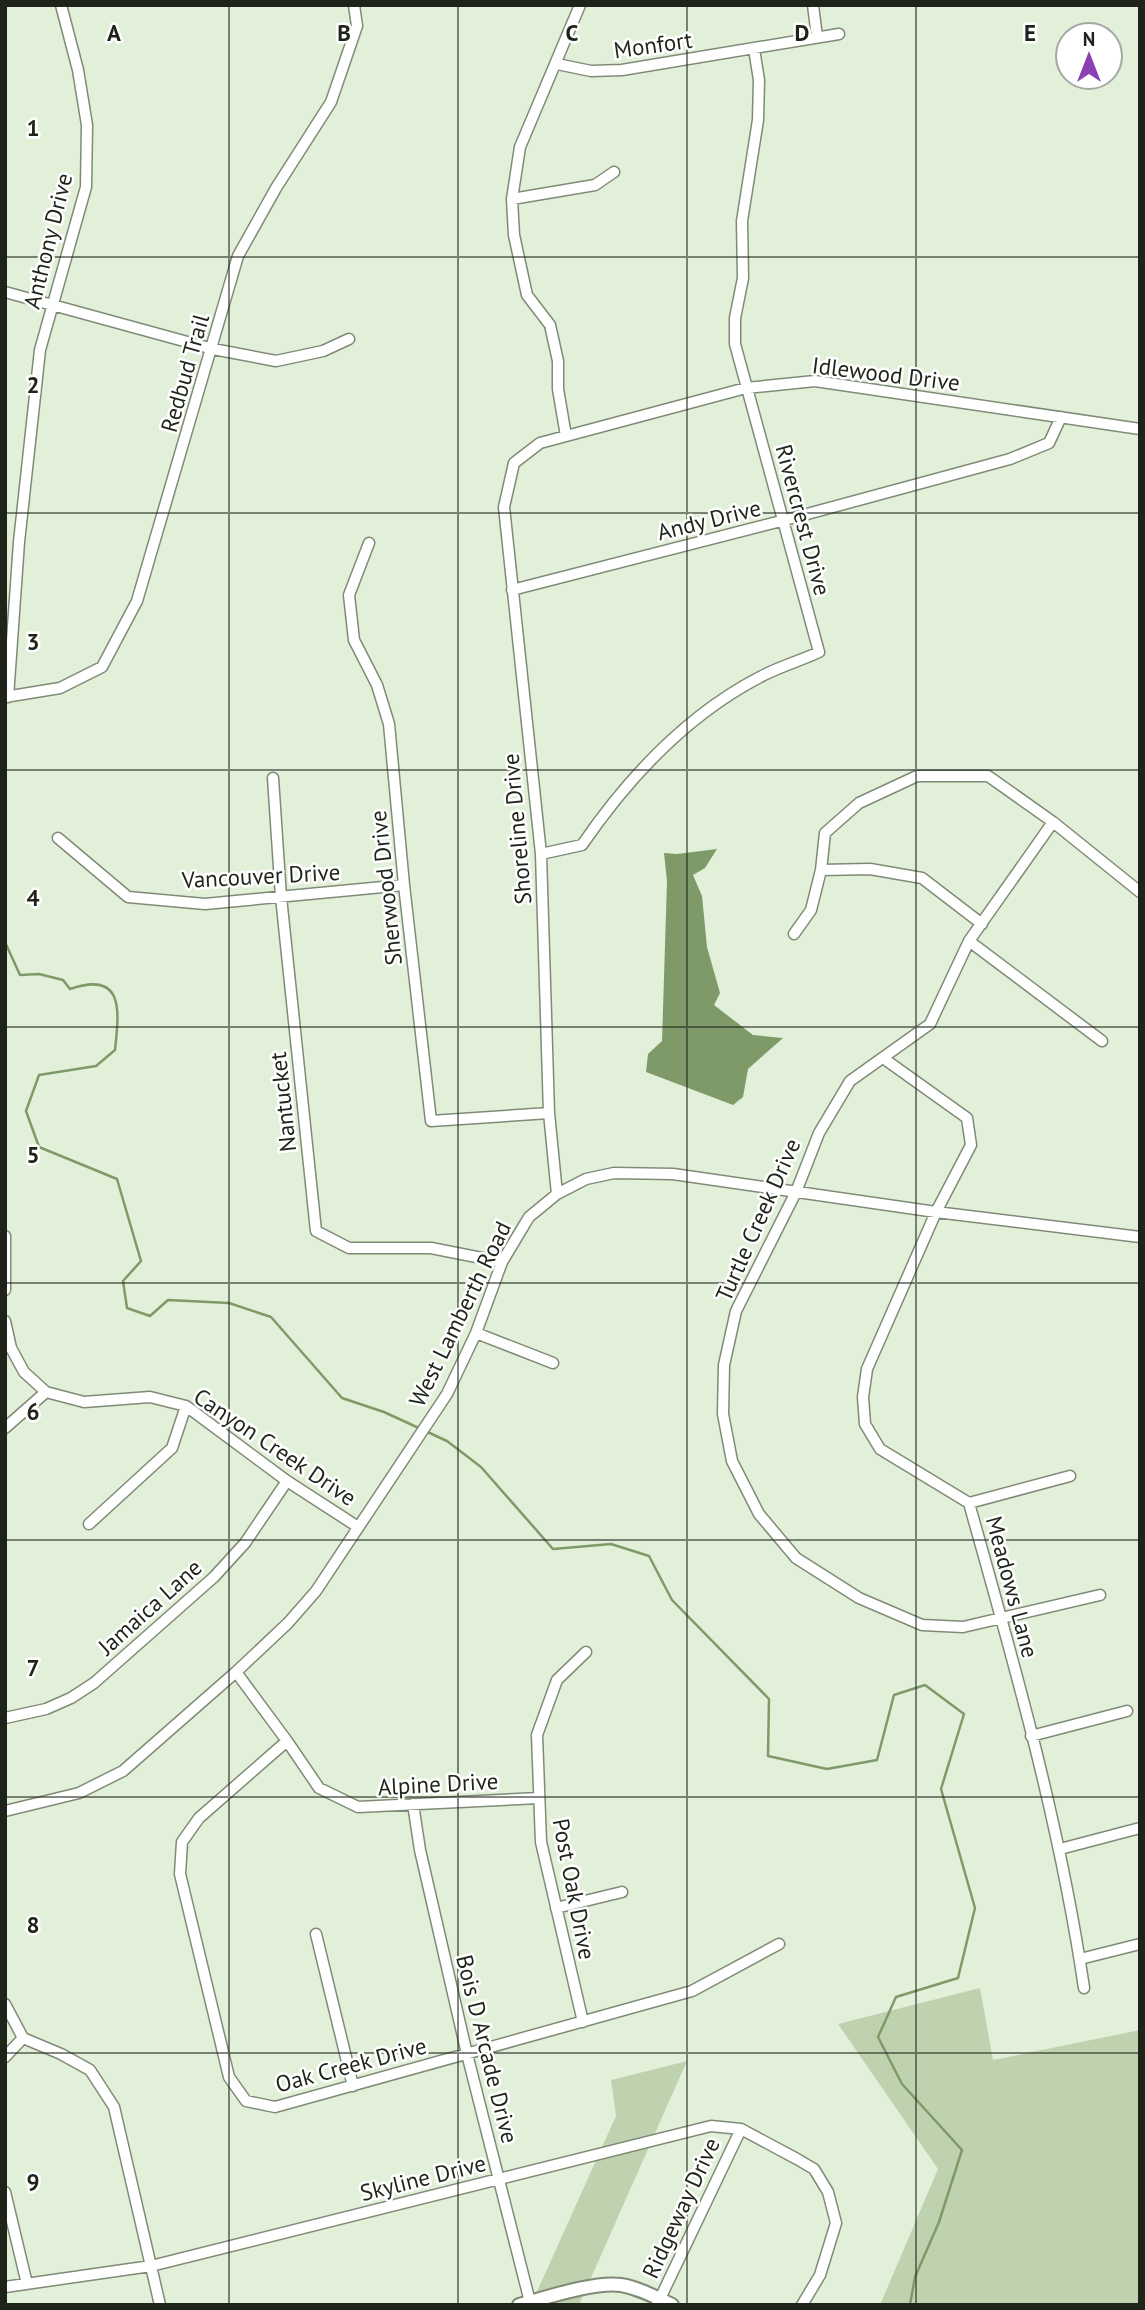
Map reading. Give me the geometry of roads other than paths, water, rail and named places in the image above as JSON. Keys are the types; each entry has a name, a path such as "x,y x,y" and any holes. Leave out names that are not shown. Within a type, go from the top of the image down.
{"main road":[{"path":"524,2303 600,2285 618,2284 640,2289 663,2303"}],"street":[{"name":"Anthony Drive","path":"7,697 19,542 40,350 86,187 87,125 78,70 61,5"},
{"name":"Redbud Trail","path":"7,697 60,688 102,667 137,601 213,349 238,256 276,188 331,102 357,26 354,5"},
{"path":"566,436 553,337 550,325 527,295 514,235 512,200 520,147 580,5"},
{"path":"813,5 817,37"},
{"name":"Monfort","path":"557,64 606,72 839,34"},
{"name":"Rivercrest Drive","path":"541,854 582,845 608,806 687,724 759,677 819,652 735,344 736,318 743,278 742,221 758,120 759,80 754,49"},
{"path":"512,200 595,185 614,172"},
{"path":"5,292 213,349 276,361 323,351 349,339"},
{"name":"Idlewood Drive","path":"514,463 540,443 746,388 815,381 1140,429"},
{"name":"Andy Drive","path":"512,590 1010,459 1049,443 1061,417"},
{"name":"Shoreline Drive","path":"514,463 503,507 541,854 549,1113 557,1194"},
{"name":"Sherwood Drive","path":"369,543 349,595 354,640 377,685 389,724 431,1121 549,1113"},
{"path":"794,934 811,911 821,870 825,833 859,803 917,776 988,776 1053,822 1140,892"},
{"name":"Nantucket","path":"273,778 281,897 316,1231 349,1248 431,1248 502,1262"},
{"name":"Turtle Creek Drive","path":"1053,822 970,941 930,1024 850,1081 819,1133 796,1192 736,1311 724,1365 723,1414 733,1461 759,1514 796,1558 859,1598 922,1625 963,1628 1100,1595"},
{"name":"Vancouver Drive","path":"58,838 128,897 205,904 404,885"},
{"path":"821,870 870,869 922,878 982,924"},
{"path":"970,941 1102,1041"},
{"name":"Meadows Lane","path":"883,1058 967,1118 971,1145 936,1212 867,1369 863,1397 865,1424 880,1449 970,1503 1060,1849 1084,1988"},
{"name":"West Lamberth Road","path":"5,1811 79,1793 123,1771 288,1623 316,1591 447,1394 476,1333 502,1262 529,1216 557,1194 586,1179 614,1172 673,1174 936,1212 1140,1237"},
{"path":"5,1236 5,1290"},
{"path":"5,1321 11,1348 24,1372 46,1392 5,1427"},
{"path":"476,1333 553,1363"},
{"name":"Canyon Creek Drive","path":"46,1392 84,1402 150,1397 186,1406 287,1481 358,1527"},
{"path":"89,1524 172,1448 186,1406"},
{"path":"970,1503 1070,1476"},
{"name":"Jamaica Lane","path":"5,1717 46,1709 71,1698 94,1683 214,1577 245,1543 287,1481"},
{"name":"Post Oak Drive","path":"583,2022 541,1842 537,1735 557,1680 586,1652"},
{"name":"Alpine Drive","path":"236,1672 319,1788 358,1807 538,1798"},
{"path":"1031,1736 1127,1711"},
{"name":"Oak Creek Drive","path":"287,1741 199,1818 182,1842 180,1874 229,2077 246,2101 275,2108 692,1991 779,1944"},
{"name":"Bois D Arcade Drive","path":"413,1804 420,1850 498,2179 524,2303"},
{"path":"1060,1849 1140,1828"},
{"path":"556,1908 622,1892"},
{"path":"316,1934 353,2086"},
{"path":"1080,1959 1140,1944"},
{"path":"5,2004 23,2038 90,2070 114,2108 160,2305"},
{"path":"5,2057 23,2038"},
{"name":"Skyline Drive","path":"5,2287 151,2266 711,2126 740,2129 814,2169 828,2192 836,2223 820,2275 802,2305"},
{"name":"Ridgeway Drive","path":"663,2303 740,2129"},
{"path":"5,2192 27,2284"}],"waterway":[{"path":"5,942 20,975 39,974 63,980 70,989 101,985 115,998 115,1050 96,1066 39,1075 26,1111 39,1147 117,1179 141,1261 123,1281 127,1308 150,1316 168,1300 229,1303 271,1317 342,1398 384,1412 447,1441 481,1467 553,1549 611,1544 649,1556 672,1600 769,1699 768,1756 827,1769 877,1760 894,1695 925,1685 964,1714 941,1789 975,1908 958,1978 896,1997 878,2037 902,2084 962,2150 939,2222 915,2277 910,2305"}]}
